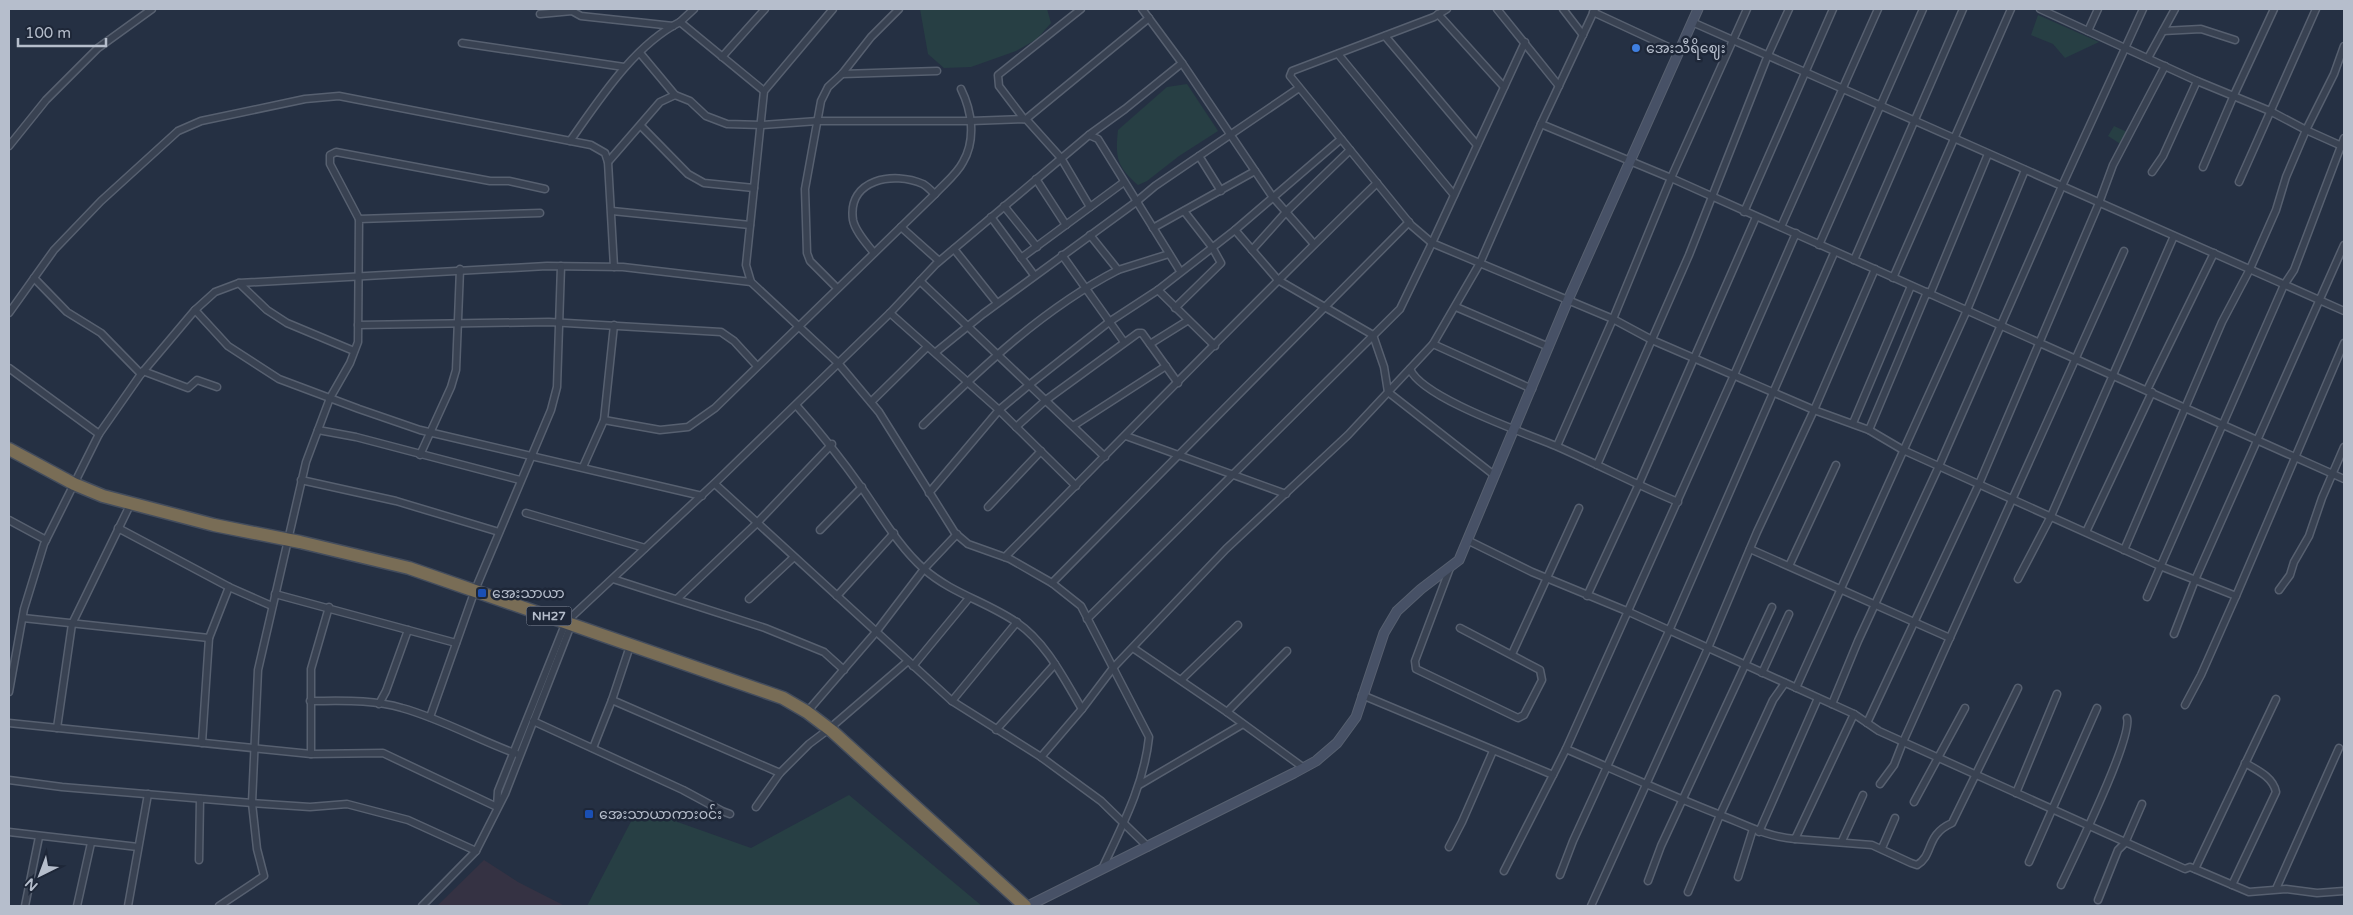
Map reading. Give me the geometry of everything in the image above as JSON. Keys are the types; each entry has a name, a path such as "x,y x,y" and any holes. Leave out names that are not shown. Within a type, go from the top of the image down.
{"highway":[{"name":"NH27","path":"9,448 74,484 103,496 214,525 288,539 409,568 783,698 808,712 829,729 1027,906"}],"main road":[{"path":"1027,906 1304,768 1316,761 1336,744 1356,717 1384,633 1397,611 1428,583 1459,560 1568,300 1698,9"}],"street":[{"path":"9,146 46,100 98,48 152,9"},
{"path":"722,57 765,9"},
{"path":"833,9 764,91 746,266 751,282 838,363 879,412 929,493 957,534 968,544 1005,557 1052,582 1081,606 1148,738 1146,758 1139,785 1102,870"},
{"path":"837,288 810,261 807,254 805,189 821,101 828,87 842,74 871,36 898,9"},
{"path":"1081,9 998,75 997,81 1002,91 1025,119 1061,158 1090,207"},
{"path":"1142,9 1182,63 1272,196 1314,244"},
{"path":"1447,9 1385,36 1290,73 1290,76 1299,88 1409,222 1432,243 1568,300 1652,340 1814,410 1869,430 1902,450 2160,566 2236,596"},
{"path":"1497,9 1559,86"},
{"path":"1564,9 1583,35"},
{"path":"1557,446 1613,320 1671,178 1747,9"},
{"path":"1597,465 1652,340 1768,55 1789,9"},
{"path":"1744,212 1833,9"},
{"path":"1781,227 1878,9"},
{"path":"1819,245 1923,9"},
{"path":"1854,260 1963,9"},
{"path":"1893,278 2011,9"},
{"path":"2040,9 2055,12 2088,31 2197,81 2270,111 2306,130 2343,146"},
{"path":"2088,31 2098,9"},
{"path":"1832,704 2062,186 2143,9"},
{"path":"2148,58 2175,9"},
{"path":"2204,167 2234,95 2274,9"},
{"path":"2239,182 2316,9"},
{"path":"1041,757 1082,709 1113,668 1226,549 1348,435 1433,344 1480,263 1540,124 1594,10 1679,52"},
{"path":"540,14 572,11 581,16 673,26"},
{"path":"570,141 624,67 680,22 689,11"},
{"path":"1438,14 1504,87"},
{"path":"640,53 675,95 690,101 706,116 727,124 762,125 818,121 1025,119 1149,18"},
{"path":"680,22 764,91"},
{"path":"1692,22 2344,311"},
{"path":"2163,31 2201,29 2234,40"},
{"path":"1385,36 1477,145"},
{"path":"1087,619 1231,474 1400,309 1524,42"},
{"path":"462,43 624,67"},
{"path":"2124,550 2222,322 2250,269 2276,210 2286,177 2306,130 2334,74 2344,46"},
{"path":"1338,54 1454,195"},
{"path":"422,906 476,851 505,794 517,754 569,623 613,578 715,484 796,405 890,313 939,261 1089,135 1182,63"},
{"path":"1868,723 1979,484 2099,203 2113,165 2165,66"},
{"path":"842,74 937,71"},
{"path":"2152,172 2163,156 2197,81"},
{"path":"936,352 997,303 1156,186 1299,88"},
{"path":"604,420 660,430 688,426 715,408 798,325 901,227 963,163 969,148 971,121 968,106 961,89"},
{"path":"608,162 660,102 675,95"},
{"path":"9,313 11,305 54,250 101,201 178,131 201,122 305,99 339,96 591,145 605,153 608,162 612,211 614,267"},
{"path":"1540,124 1671,178 1744,212 1796,233 1834,253 1854,260 2076,358 2297,456 2344,479"},
{"path":"641,126 688,174 704,183 754,188"},
{"path":"1089,135 1098,139 1180,271"},
{"path":"2147,597 2222,423 2284,285 2299,257 2343,146 2344,138"},
{"path":"929,493 999,410 1109,322 1158,290 1235,230 1272,196 1341,139"},
{"path":"1252,250 1286,212 1350,150"},
{"path":"219,906 264,876 257,849 252,803 258,670 301,480 314,436 330,398 350,363 358,342 359,219 330,164 330,155 336,152 490,181 509,181 545,189"},
{"path":"1869,430 1988,154"},
{"path":"1199,156 1221,190"},
{"path":"1796,688 1966,310 2025,170"},
{"path":"1153,228 1255,171"},
{"path":"874,253 853,220 855,202 861,189 869,184 887,179 896,179 924,184 934,194"},
{"path":"1036,179 1066,225"},
{"path":"1021,258 1124,182"},
{"path":"1005,557 1278,280 1377,183"},
{"path":"1004,206 1037,247"},
{"path":"612,211 750,225"},
{"path":"1175,308 1220,265 1212,247 1184,211"},
{"path":"359,219 540,213"},
{"path":"991,217 1034,276"},
{"path":"1587,596 1638,486 1756,217"},
{"path":"1052,582 1409,222"},
{"path":"901,227 939,261"},
{"path":"1235,230 1278,280 1373,335 1384,366 1388,392 1494,476"},
{"path":"1504,871 1566,749 1629,612 1796,233"},
{"path":"1090,235 1118,270"},
{"path":"2018,580 2051,516 2174,236"},
{"path":"2174,634 2344,245"},
{"path":"954,249 997,303"},
{"path":"1880,784 1894,765 2124,251"},
{"path":"1560,875 1572,841 1608,767 1669,631 1775,393 1834,253"},
{"path":"923,425 998,354 1085,287 1118,270 1170,254"},
{"path":"2086,532 2149,391 2214,254"},
{"path":"1062,255 1124,342"},
{"path":"9,692 23,618 46,540 99,434 142,373 195,310 215,292 239,283 360,275 561,266 614,267 751,282"},
{"path":"430,718 475,590 551,410 557,387 561,266"},
{"path":"420,455 451,387 456,370 460,270"},
{"path":"1591,906 1708,648 1750,549 1814,410 1875,270"},
{"path":"34,278 67,312 102,333 142,373 188,388 197,380 217,386"},
{"path":"920,281 1105,457"},
{"path":"239,283 267,310 287,324 354,351"},
{"path":"1853,423 1911,286"},
{"path":"1158,290 1214,346"},
{"path":"1456,307 1549,347"},
{"path":"195,310 228,346 279,379 330,398 429,432 702,496"},
{"path":"890,313 968,381 1076,486"},
{"path":"1150,344 1187,321"},
{"path":"358,325 559,322 721,332 734,341 757,366"},
{"path":"583,467 604,420 614,325"},
{"path":"1016,427 1046,400 1138,333 1142,333 1178,383"},
{"path":"2185,705 2201,675 2236,596 2344,343"},
{"path":"1433,344 1532,389"},
{"path":"871,402 927,347"},
{"path":"1073,426 1166,366"},
{"path":"9,368 99,434"},
{"path":"1410,369 1418,381 1460,406 1557,446 1638,486 1678,502"},
{"path":"796,405 832,444 894,533 924,569 969,598 1017,622 1036,640 1055,664 1082,709"},
{"path":"318,430 356,437 520,480"},
{"path":"1126,436 1286,494"},
{"path":"677,599 757,523 832,444"},
{"path":"2279,590 2290,575 2294,562 2309,536 2322,498 2344,447"},
{"path":"988,507 1041,451"},
{"path":"1789,566 1836,465"},
{"path":"301,480 396,501 499,532"},
{"path":"715,484 952,701 1041,757 1101,801 1148,847"},
{"path":"820,530 862,487"},
{"path":"57,728 72,624 131,503"},
{"path":"1512,654 1579,508"},
{"path":"526,512 646,548"},
{"path":"9,520 46,540"},
{"path":"118,528 229,587 272,606"},
{"path":"836,596 894,533"},
{"path":"808,712 876,632 924,569 957,534"},
{"path":"1468,540 1548,579 1629,612 1854,714 1903,742 2051,808 2125,844 2185,869 2190,867 2249,892 2276,889 2317,893 2344,891"},
{"path":"1750,549 1950,638"},
{"path":"749,599 794,557"},
{"path":"1450,568 1415,661 1416,669 1518,718 1524,715 1542,680 1540,670 1460,628"},
{"path":"613,578 765,628 824,652 844,670"},
{"path":"202,743 209,638 229,587"},
{"path":"275,594 456,643"},
{"path":"913,666 969,598"},
{"path":"1648,880 1682,801 1772,607"},
{"path":"311,754 311,670 328,608"},
{"path":"1762,673 1789,614"},
{"path":"23,618 209,638"},
{"path":"952,701 1017,622"},
{"path":"517,754 533,721 569,623"},
{"path":"1181,680 1238,625"},
{"path":"379,704 386,691 408,630"},
{"path":"593,748 630,646"},
{"path":"1133,648 1227,712 1304,768"},
{"path":"1227,712 1287,651"},
{"path":"756,807 780,773 809,744 829,729 908,660"},
{"path":"996,730 1055,664"},
{"path":"1688,892 1720,815 1773,700 1785,683"},
{"path":"1566,749 1682,801 1778,838 1842,841 1882,848 1917,865 1923,862 1936,833 1952,823 2018,688"},
{"path":"2016,792 2057,694"},
{"path":"1362,695 1493,752 1553,775"},
{"path":"1738,877 1756,830 1818,698"},
{"path":"2195,869 2276,698"},
{"path":"612,700 780,773"},
{"path":"310,701 379,704 401,707 517,754"},
{"path":"1914,802 1940,758 1965,708"},
{"path":"2028,862 2097,708"},
{"path":"1795,839 1854,714"},
{"path":"2061,885 2089,826 2117,759 2129,724 2127,718"},
{"path":"533,721 683,790 722,812 730,814"},
{"path":"9,723 311,754 384,753 497,807"},
{"path":"1139,785 1243,724"},
{"path":"2276,889 2339,748"},
{"path":"1449,847 1493,752"},
{"path":"2232,885 2276,792 2275,785 2270,780 2245,763"},
{"path":"9,780 62,787 252,803 310,807 347,804 408,820 476,851"},
{"path":"128,906 148,794"},
{"path":"1842,841 1862,795"},
{"path":"198,860 200,798"},
{"path":"2098,900 2118,850 2125,844 2142,804"},
{"path":"1882,848 1894,818"},
{"path":"9,832 39,837 138,847"},
{"path":"25,906 39,837"},
{"path":"77,906 91,843"}],"shaded area":[{"path":"484,860 518,882 565,906 437,906"}],"green space":[{"path":"920,9 1047,9 1051,23 1037,39 1016,51 971,67 944,68 928,54"},
{"path":"2038,15 2099,42 2065,58 2053,44 2031,35"},
{"path":"1187,84 1218,131 1179,156 1147,181 1138,185 1126,173 1119,161 1117,155 1118,130 1167,87"},
{"path":"2114,126 2127,132 2122,145 2108,136"},
{"path":"849,795 982,906 587,906 638,808 751,848"}],"place":[{"name":"အေးသီရိဈေး","path":"1636,48"},
{"name":"အေးသာယာ","path":"482,593"},
{"name":"အေးသာယာကားဝင်း","path":"589,814"}]}
